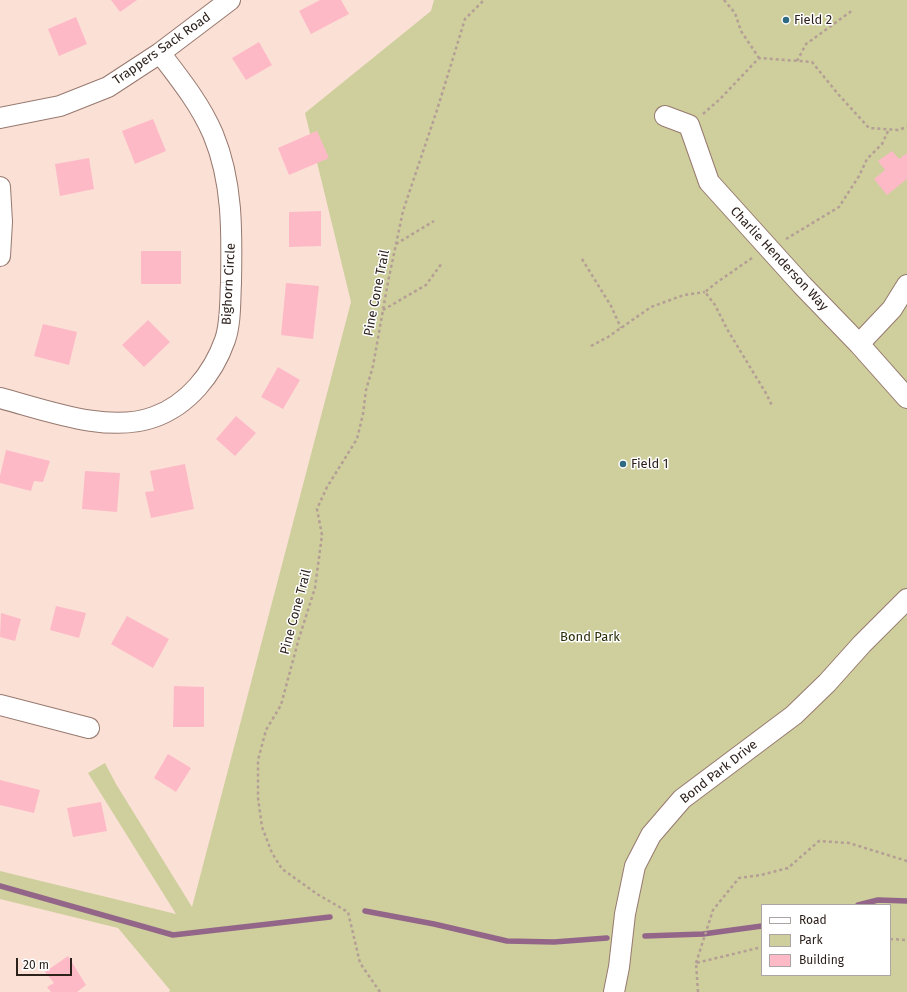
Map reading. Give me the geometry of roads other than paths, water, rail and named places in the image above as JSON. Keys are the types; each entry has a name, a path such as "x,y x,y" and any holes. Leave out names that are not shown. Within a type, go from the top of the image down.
{"street":[{"name":"Trappers Sack Road","path":"0,118 60,106 108,87 160,53 230,0"},
{"name":"Bighorn Circle","path":"0,398 81,419 114,424 133,422 154,417 173,407 192,393 206,379 217,359 226,339 230,308 232,233 227,181 216,141 203,113 190,92 160,53"},
{"name":"Charlie Henderson Way","path":"665,116 689,125 709,182 907,398"},
{"path":"0,187 2,222 0,256"},
{"path":"858,344 892,309 907,285"},
{"name":"Bond Park Drive","path":"614,992 625,914 635,866 651,835 682,800 794,714 827,683 867,639 907,599"},
{"path":"0,705 89,728"}],"waterway":[{"path":"0,886 173,935 330,917"},
{"path":"862,904 878,900 907,901"},
{"path":"365,911 434,924 507,941 554,942 607,938"},
{"path":"645,936 703,934 761,926"}],"place":[{"name":"Field 2","path":"786,20"},
{"name":"Field 1","path":"623,464"}],"park label":[{"name":"Bond Park","path":"590,637"}]}
